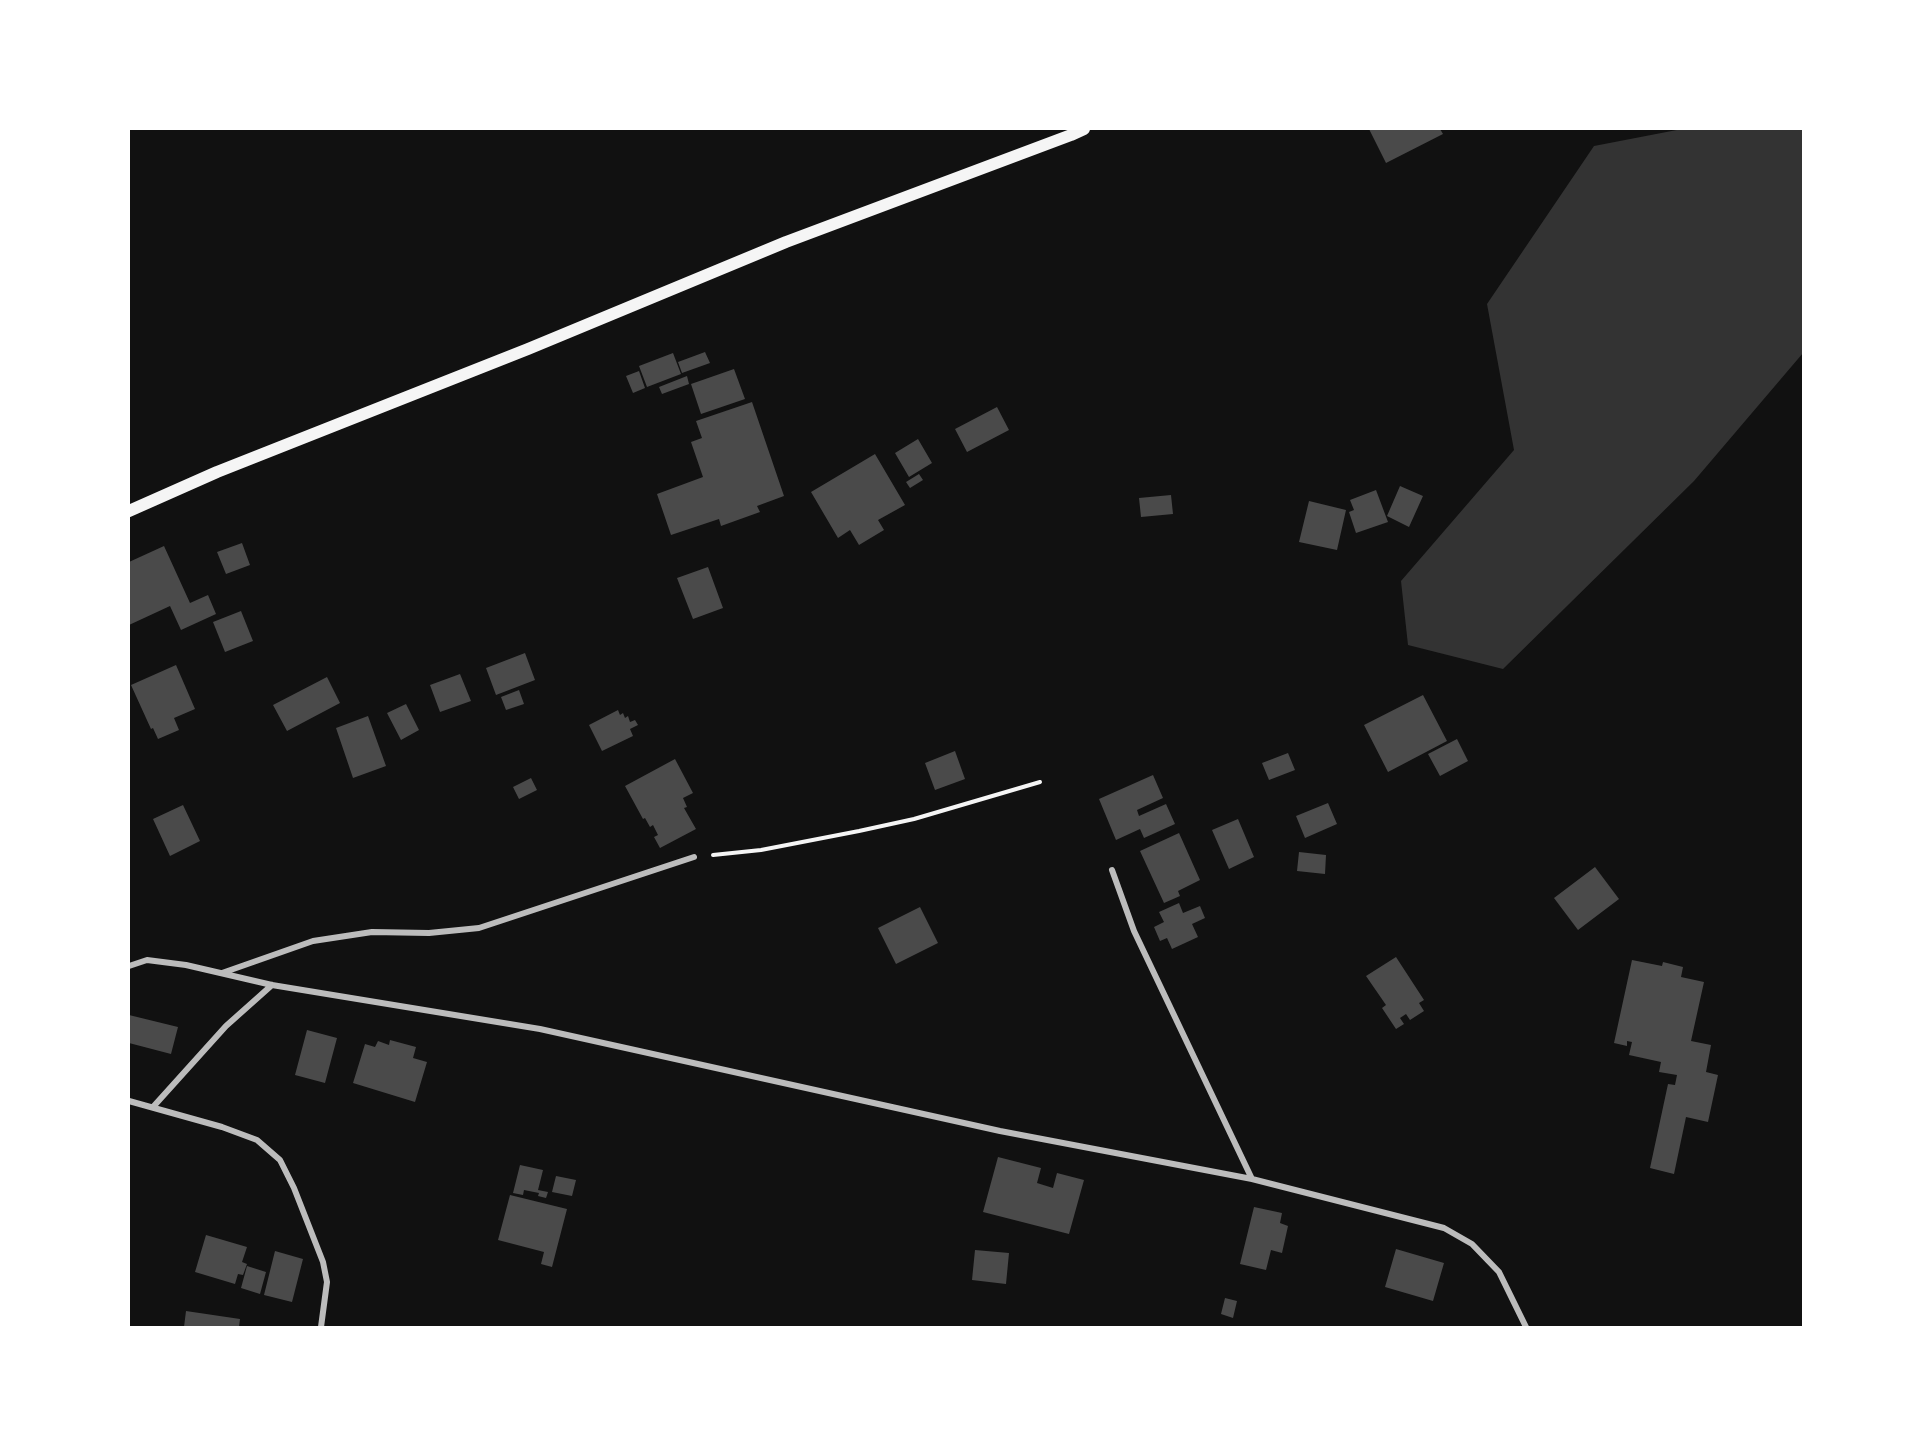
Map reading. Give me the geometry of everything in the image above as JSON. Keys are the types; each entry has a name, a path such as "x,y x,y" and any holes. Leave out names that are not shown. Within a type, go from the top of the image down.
{"main road":[{"path":"129,511 217,472 528,349 786,242 1084,129"}],"street":[{"path":"221,974 313,941 372,932 429,933 479,928 694,857"},
{"path":"1112,870 1134,931 1252,1179"},
{"path":"129,966 147,960 186,965 272,985 540,1029 1000,1131 1252,1179 1444,1228 1472,1244 1499,1272 1526,1327"},
{"path":"153,1107 226,1026 272,985"},
{"path":"129,1101 222,1127 257,1140 280,1160 294,1188 323,1262 327,1282 321,1327"}],"path":[{"path":"694,857 761,850 860,831 914,819 1040,782"}],"shaded area":[{"path":"1682,129 1803,129 1803,353 1694,481 1503,669 1408,645 1401,581 1514,450 1487,304 1594,146"}],"building":[{"path":"1369,129 1440,129 1443,134 1386,163"},
{"path":"705,352 710,363 682,373 678,362"},
{"path":"673,353 681,374 647,387 639,366"},
{"path":"734,369 745,399 701,414 691,384"},
{"path":"639,371 645,388 633,393 626,376"},
{"path":"687,376 689,384 662,394 659,387"},
{"path":"752,402 784,496 757,506 760,512 721,526 719,519 671,535 657,494 703,477 691,442 702,438 696,421"},
{"path":"997,407 1009,430 967,452 955,429"},
{"path":"918,439 932,463 909,477 895,453"},
{"path":"875,454 905,505 878,520 884,530 859,545 850,530 838,538 811,492"},
{"path":"919,474 923,480 910,488 906,482"},
{"path":"1400,486 1423,496 1409,527 1387,516"},
{"path":"1376,490 1388,522 1356,533 1349,512 1354,510 1350,500"},
{"path":"1171,495 1173,514 1141,517 1139,498"},
{"path":"1309,501 1346,510 1337,550 1299,542"},
{"path":"242,543 250,565 226,574 217,552"},
{"path":"164,546 190,603 208,595 216,614 181,630 170,606 129,625 129,562"},
{"path":"708,567 723,608 693,619 677,578"},
{"path":"241,611 253,641 225,652 213,622"},
{"path":"525,653 535,680 496,695 486,668"},
{"path":"176,665 195,709 174,718 179,730 158,739 131,685"},
{"path":"460,674 471,701 440,712 430,685"},
{"path":"327,677 340,703 287,731 273,705"},
{"path":"519,690 524,704 506,710 501,697"},
{"path":"1423,695 1447,741 1388,772 1364,725"},
{"path":"406,704 419,730 401,740 387,713"},
{"path":"618,710 620,715 623,713 625,718 628,716 630,722 635,720 638,725 630,729 633,736 602,751 589,725"},
{"path":"368,716 386,766 353,778 336,728"},
{"path":"1457,739 1468,761 1440,776 1428,754"},
{"path":"955,751 965,779 935,790 925,763"},
{"path":"1288,753 1295,770 1269,780 1262,763"},
{"path":"675,759 693,793 683,798 687,807 684,808 696,829 660,848 654,837 658,835 653,825 650,827 645,818 643,819 625,786"},
{"path":"1153,775 1163,798 1137,810 1139,816 1166,804 1175,824 1144,838 1140,829 1116,840 1099,799"},
{"path":"531,778 537,790 519,799 513,787"},
{"path":"1328,803 1337,824 1305,838 1296,816"},
{"path":"183,805 200,841 170,856 153,819"},
{"path":"1238,819 1254,857 1229,869 1212,830"},
{"path":"1179,833 1200,880 1178,891 1180,896 1164,903 1140,851"},
{"path":"1299,852 1326,855 1325,874 1297,871"},
{"path":"1595,867 1619,899 1578,930 1554,898"},
{"path":"1179,903 1183,913 1200,906 1205,918 1192,924 1198,937 1172,949 1167,938 1160,941 1154,927 1164,922 1159,912"},
{"path":"920,907 938,943 896,964 878,928"},
{"path":"1396,957 1424,1000 1419,1003 1424,1011 1410,1020 1406,1014 1400,1018 1404,1024 1396,1029 1382,1008 1386,1005 1366,976"},
{"path":"1632,960 1662,966 1663,962 1683,967 1681,977 1704,982 1691,1041 1711,1045 1706,1072 1718,1075 1708,1122 1686,1117 1674,1174 1650,1168 1668,1084 1675,1085 1677,1075 1659,1072 1661,1062 1629,1055 1632,1042 1627,1041 1627,1046 1614,1043"},
{"path":"129,1015 178,1027 171,1054 129,1043"},
{"path":"307,1030 337,1038 325,1083 295,1075"},
{"path":"390,1040 416,1047 413,1058 427,1062 415,1102 353,1083 365,1044 375,1047 378,1041 389,1045"},
{"path":"998,1157 1041,1168 1037,1183 1053,1188 1057,1173 1084,1180 1069,1234 983,1212"},
{"path":"520,1165 543,1170 538,1190 548,1192 546,1198 538,1196 539,1193 524,1190 523,1195 513,1193"},
{"path":"556,1176 576,1180 572,1196 552,1192"},
{"path":"510,1195 567,1209 552,1267 541,1264 544,1252 498,1240"},
{"path":"1254,1207 1282,1213 1280,1223 1288,1226 1282,1253 1271,1250 1266,1270 1240,1264"},
{"path":"206,1235 247,1247 242,1262 247,1264 243,1275 238,1274 235,1284 195,1272"},
{"path":"1396,1249 1444,1263 1433,1301 1385,1287"},
{"path":"975,1250 1009,1253 1006,1284 972,1280"},
{"path":"275,1251 303,1259 292,1302 264,1295"},
{"path":"247,1266 266,1272 260,1294 241,1288"},
{"path":"1225,1298 1237,1301 1233,1318 1221,1314"},
{"path":"186,1311 240,1319 239,1327 184,1327"}]}
